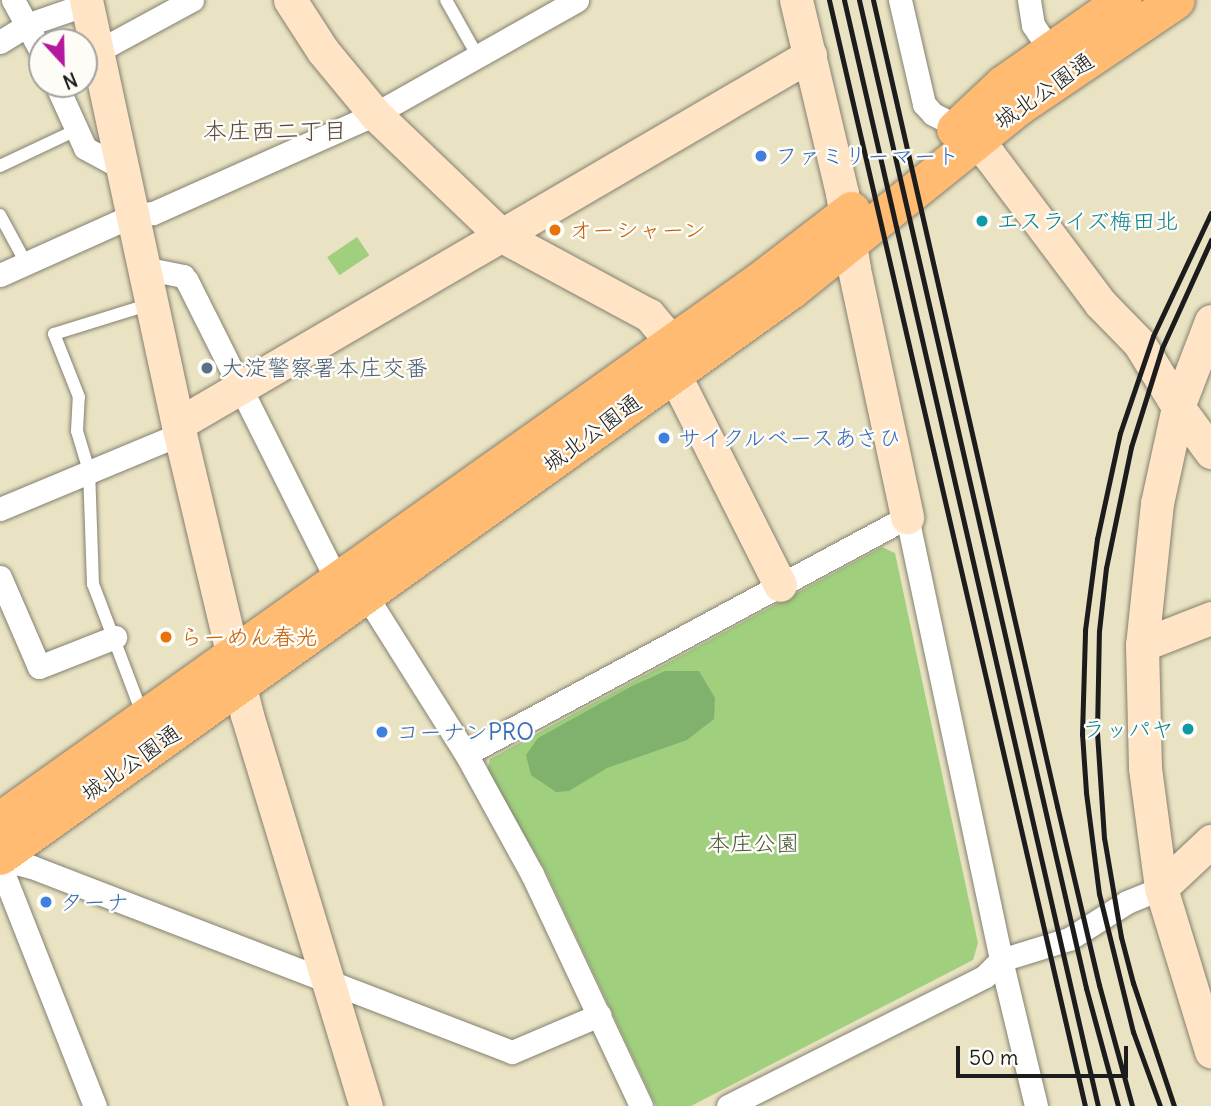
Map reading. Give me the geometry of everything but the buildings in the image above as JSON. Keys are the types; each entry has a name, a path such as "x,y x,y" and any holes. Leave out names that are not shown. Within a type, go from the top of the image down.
{"main road":[{"name":"城北公園通","path":"967,133 1003,84 1049,49 1123,0"},
{"name":"城北公園通","path":"0,858 237,669 673,358 848,229 967,133 1176,0"},
{"name":"城北公園通","path":"0,820 144,716 237,669"}],"street":[{"path":"13,0 31,28"},
{"path":"192,0 98,51 131,216 247,715 366,1106"},
{"path":"290,0 323,51 374,114 502,236 649,315 673,358 779,585"},
{"path":"0,275 131,216 153,213 374,114 578,0"},
{"path":"796,0 848,229 1001,960 1036,1106"},
{"path":"900,0 924,104 933,114 967,133 1100,303 1139,342 1178,407 1211,452"},
{"path":"1029,0 1033,26 1049,49"},
{"path":"0,43 29,24 86,2 92,28"},
{"path":"0,509 179,429 242,387 810,55"},
{"path":"62,98 85,148 122,168"},
{"path":"143,268 183,276 187,281 352,588 466,754 532,874 641,1106"},
{"path":"1208,1035 1161,888 1145,768 1142,645 1157,503 1178,407 1211,321"},
{"path":"466,754 907,517"},
{"path":"0,577 39,667 115,638"},
{"path":"1142,645 1211,618"},
{"path":"1161,888 1211,841"},
{"path":"0,858 32,867 512,1052 599,1015"},
{"path":"728,1106 985,976 1001,960 1069,939 1127,902 1211,862"},
{"path":"0,865 95,1106"}],"lane":[{"path":"446,0 477,55"},
{"path":"0,166 76,130"},
{"path":"0,215 26,263"},
{"path":"144,716 93,584 89,471 77,431 79,397 54,334 152,304"}],"green space":[{"path":"357,237 369,255 339,275 327,257"},
{"name":"本庄公園","path":"882,547 895,553 978,943 973,960 691,1106 656,1106 545,870 487,771 490,759"},
{"path":"665,671 699,671 715,698 714,719 687,740 607,768 569,791 556,792 531,775 526,755 538,738 630,687"}],"railway":[{"path":"829,0 1085,1106"},
{"path":"844,0 1098,1106"},
{"path":"859,0 1086,988 1118,1106"},
{"path":"873,0 1057,806 1099,985 1132,1106"},
{"path":"1160,1106 1133,1032 1099,894 1086,792 1082,734 1085,630 1097,539 1120,433 1153,336 1211,213"},
{"path":"1174,1106 1133,983 1121,937 1104,838 1097,732 1099,631 1106,568 1131,447 1162,348 1211,240"}],"place":[{"name":"ファミリーマート","path":"761,156"},
{"name":"エスライズ梅田北","path":"982,221"},
{"name":"オーシャーン","path":"555,230"},
{"name":"大淀警察署本庄交番","path":"207,368"},
{"name":"サイクルベースあさひ","path":"664,438"},
{"name":"らーめん春光","path":"166,637"},
{"name":"ラッパヤ","path":"1188,729"},
{"name":"コーナンPRO","path":"382,732"},
{"name":"ターナ","path":"46,902"}],"district":[{"name":"本庄西二丁目","path":"275,131"}]}
